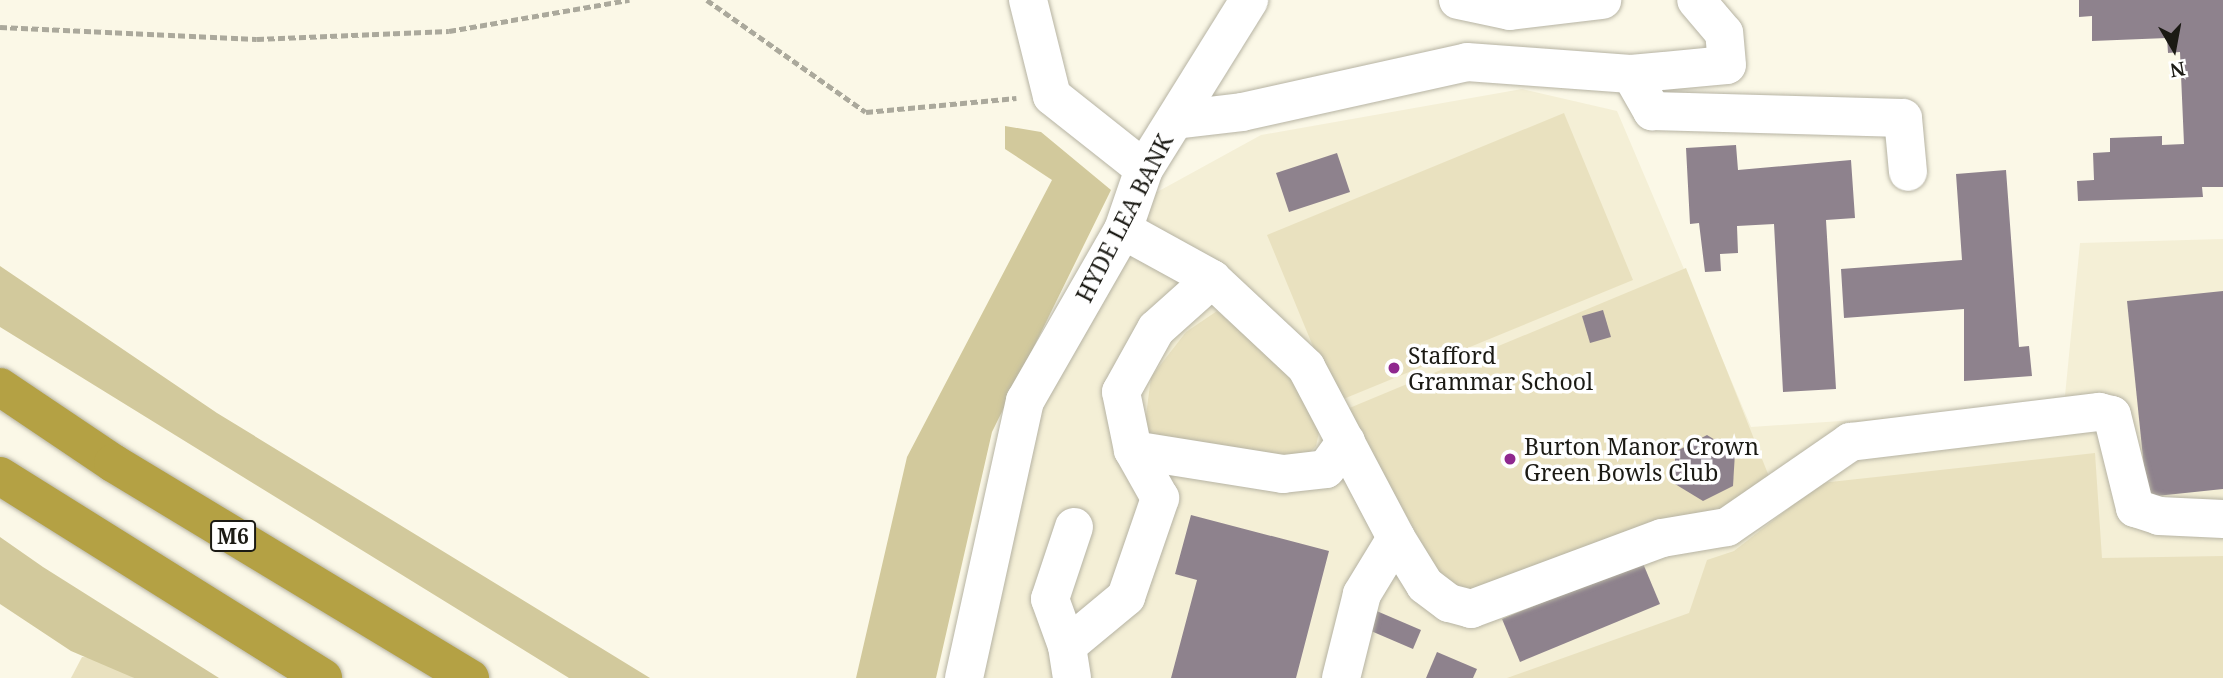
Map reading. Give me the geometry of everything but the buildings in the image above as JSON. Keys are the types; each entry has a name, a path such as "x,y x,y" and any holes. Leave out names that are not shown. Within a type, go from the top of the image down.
{"highway":[{"name":"M6","path":"0,387 113,463 470,678"},
{"path":"0,476 323,678"}],"street":[{"name":"HYDE LEA BANK","path":"964,678 1025,401 1123,230 1144,169 1249,0"},
{"path":"1458,0 1510,12 1602,0"},
{"path":"1175,120 1242,112 1466,62 1631,74 1727,65 1724,33 1696,0"},
{"path":"1035,5 1052,96 1144,169"},
{"path":"1631,74 1652,111 1903,118 1908,172"},
{"path":"1123,230 1212,279 1306,367 1396,538 1425,585 1449,603 1471,609 1662,538 1727,527 1850,442 2099,412 2112,415 2135,508 2159,516 2223,519"},
{"path":"1069,662 1126,597 1160,498 1133,450 1121,391 1156,329 1212,279"},
{"path":"1133,450 1283,474 1326,468 1346,441"},
{"path":"1069,662 1050,599 1074,527"},
{"path":"1341,678 1362,594 1396,538"}],"path":[{"path":"0,27 257,40 449,31 629,0"},
{"path":"707,0 866,112 1052,96"}],"shaded area":[{"name":"Stafford Grammar School","path":"1522,89 1617,111 1751,427 2064,406 2080,243 2223,239 2223,678 974,678 1041,406 1148,197 1261,135"},
{"path":"1564,113 1633,280 1336,402 1267,235"},
{"path":"1005,126 1041,132 1111,190 992,432 936,678 856,678 907,457 1052,180 1005,149"},
{"path":"0,266 217,413 650,678 569,678 0,327"},
{"path":"1686,268 1772,484 1736,510 1472,599 1448,590 1347,409"},
{"path":"1217,311 1305,389 1321,423 1316,446 1301,462 1286,466 1144,432 1151,377 1186,332"},
{"path":"2095,453 2102,558 2223,556 2223,678 1507,678 1689,613 1707,560 1734,551 1821,483"},
{"path":"0,537 219,678 134,678 71,651 0,604"},
{"path":"82,657 101,658 134,678 71,678"}],"place":[{"name":"Stafford Grammar School","path":"1394,368"},
{"name":"Burton Manor Crown Green Bowls Club","path":"1510,459"}]}
